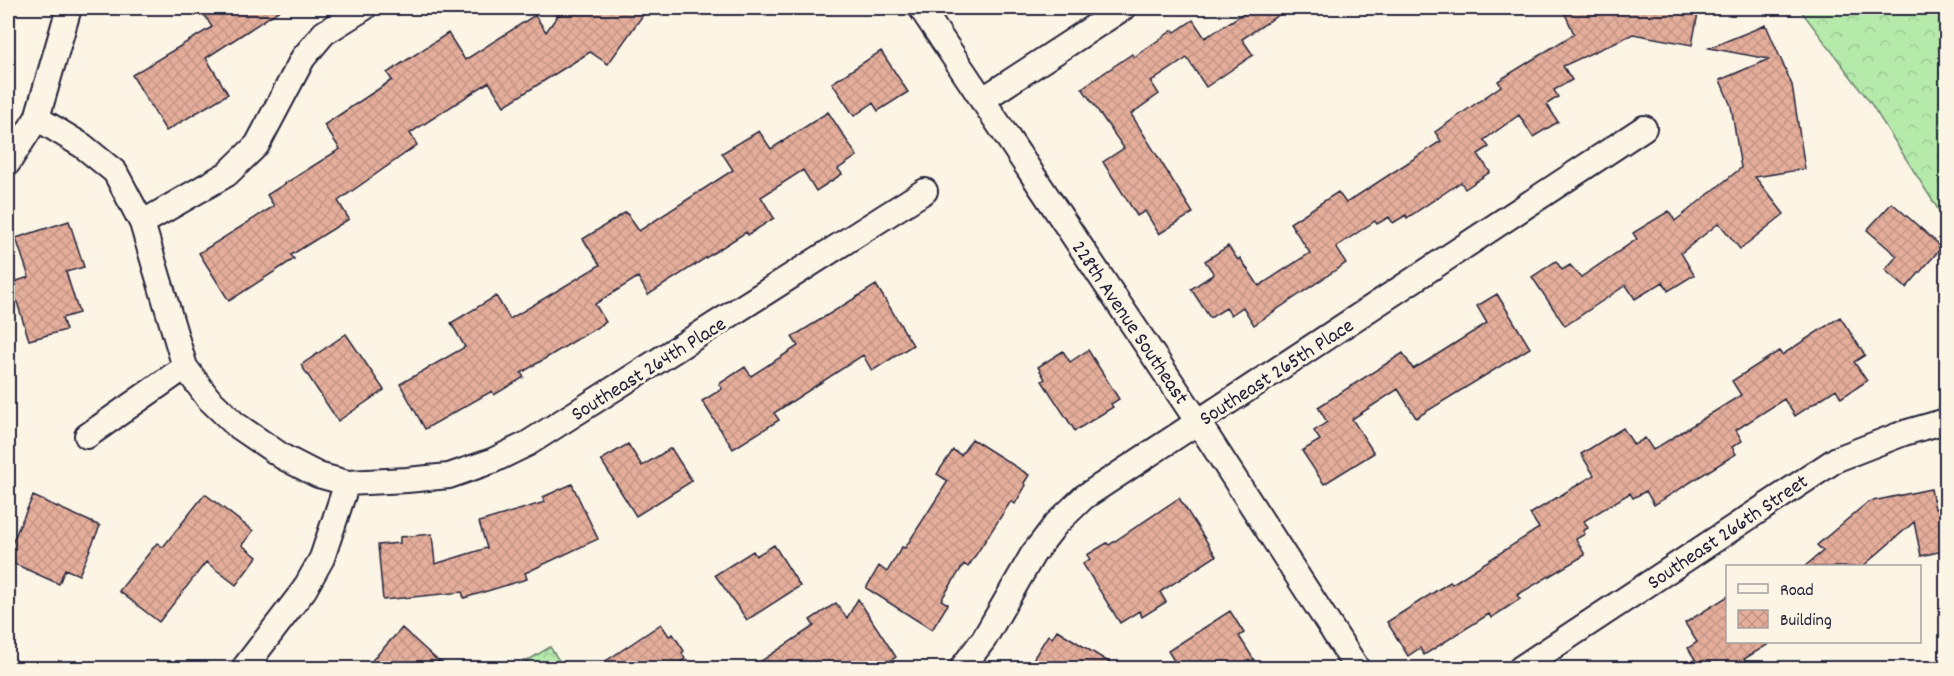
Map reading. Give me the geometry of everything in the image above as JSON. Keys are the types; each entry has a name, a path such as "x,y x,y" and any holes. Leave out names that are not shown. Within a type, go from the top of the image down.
{"street":[{"path":"8,163 36,118 69,8"},
{"path":"142,223 227,174 257,145 303,58 324,33 364,8"},
{"name":"228th Avenue Southeast","path":"921,8 1198,422 1357,669"},
{"path":"982,100 1123,8"},
{"name":"Southeast 264th Place","path":"36,118 83,146 115,172 142,223 185,367 207,398 235,424 300,466 318,475 347,483 450,476 492,461 527,444 925,191"},
{"name":"Southeast 265th Place","path":"962,669 984,639 1033,554 1056,524 1084,497 1644,128"},
{"path":"87,436 185,367"},
{"name":"Southeast 266th Street","path":"1521,669 1837,459 1904,433 1947,421"},
{"path":"244,669 304,590 322,558 347,483"}],"green space":[{"path":"1799,8 1946,8 1946,222 1870,102"},
{"path":"550,647 564,668 515,668"}],"building":[{"path":"200,8 283,8 206,58 228,94 166,131 132,75 212,27"},
{"path":"563,8 648,8 608,64 590,52 504,106 489,82 410,133 417,145 338,201 349,219 291,255 294,259 229,301 199,253 274,206 267,195 340,149 324,125 392,80 387,73 448,33 465,60 535,15 546,32"},
{"path":"1252,8 1289,8 1242,39 1253,55 1206,87 1187,58 1151,82 1159,94 1131,114 1193,213 1159,234 1145,211 1137,216 1103,162 1124,148 1082,88 1132,54 1134,57 1173,30 1175,32 1193,20 1205,38"},
{"path":"1579,8 1651,8 1676,12 1677,8 1699,8 1692,45 1633,34 1563,66 1572,80 1554,90 1558,97 1547,104 1558,122 1533,137 1519,115 1484,140 1489,147 1478,154 1490,172 1465,189 1461,182 1407,218 1406,215 1393,223 1389,217 1377,224 1375,221 1336,247 1346,263 1254,325 1243,307 1231,315 1226,308 1210,318 1191,289 1214,274 1205,261 1228,246 1238,260 1240,258 1259,286 1310,253 1290,223 1338,192 1346,203 1441,141 1435,132 1501,86 1498,81 1574,34 1565,14"},
{"path":"1766,25 1792,85 1805,169 1755,177 1784,214 1740,249 1719,223 1681,253 1694,275 1668,291 1663,282 1635,299 1626,285 1565,326 1532,277 1556,261 1562,270 1570,265 1581,277 1637,239 1633,233 1669,211 1675,221 1741,168 1731,106 1720,80 1769,59 1709,48"},
{"path":"881,51 908,92 878,111 873,103 854,116 832,83"},
{"path":"828,112 857,156 838,169 842,174 816,191 803,170 761,197 774,218 748,235 746,232 648,295 638,277 595,304 606,322 521,373 524,377 494,395 492,391 425,429 400,384 465,347 451,323 496,296 510,319 600,265 583,239 626,212 639,231 733,170 722,153 759,131 771,149"},
{"path":"1892,203 1942,247 1906,288 1885,270 1897,256 1867,230"},
{"path":"69,221 84,267 66,272 79,313 62,318 66,330 29,340 11,283 29,277 16,238"},
{"path":"876,285 913,345 872,371 863,355 774,413 779,420 733,449 702,401 722,389 719,384 745,367 751,376 798,346 792,337"},
{"path":"1497,294 1530,348 1416,418 1398,389 1352,419 1374,453 1324,484 1302,451 1320,440 1314,431 1327,422 1318,407 1403,353 1413,369 1427,361 1487,323 1477,306"},
{"path":"1840,317 1865,355 1854,362 1867,381 1841,398 1836,389 1795,416 1784,399 1736,430 1742,441 1732,447 1736,454 1654,505 1646,491 1633,498 1630,493 1584,521 1588,528 1583,531 1585,534 1576,539 1585,555 1517,595 1520,599 1491,618 1489,614 1424,655 1420,648 1408,656 1387,622 1450,582 1452,584 1539,528 1530,514 1594,475 1581,454 1623,428 1634,445 1645,438 1653,450 1741,395 1732,381 1779,351 1782,355"},
{"path":"346,334 384,390 338,421 301,365"},
{"path":"1088,350 1119,399 1111,404 1113,407 1075,431 1042,381 1045,379 1038,367 1063,351 1070,362"},
{"path":"972,439 1029,475 1015,504 1011,501 968,567 964,564 941,600 948,604 932,630 866,588 879,566 887,572 948,481 937,474 953,450 961,455"},
{"path":"628,444 642,466 671,448 692,481 636,516 601,460"},
{"path":"572,484 598,539 525,573 527,579 464,598 462,592 383,600 378,545 400,543 400,537 432,534 435,564 487,548 479,522 545,502 543,497"},
{"path":"1931,489 1935,509 1947,507 1947,550 1921,556 1914,522 1864,565 1806,565 1823,551 1817,545 1868,502"},
{"path":"205,494 253,531 242,545 257,557 236,585 206,562 159,622 119,591 157,543 163,547"},
{"path":"33,496 100,526 79,575 65,569 59,584 8,561 8,552"},
{"path":"1179,498 1216,556 1160,592 1166,602 1142,617 1139,611 1120,623 1083,564 1090,559 1087,555 1107,543 1109,545"},
{"path":"774,545 800,586 747,620 715,575 753,551 756,556"},
{"path":"1726,597 1726,643 1770,643 1744,659 1750,669 1701,669 1688,648 1697,642 1685,623"},
{"path":"858,599 896,657 888,662 890,669 749,669 814,626 810,620 836,603 847,618"},
{"path":"1230,611 1244,633 1239,636 1254,660 1241,669 1179,669 1168,651"},
{"path":"661,624 669,636 673,634 684,651 682,653 685,659 670,669 594,669"},
{"path":"402,628 447,669 364,669"},
{"path":"1057,630 1120,669 1027,669 1048,635 1052,638"}]}
